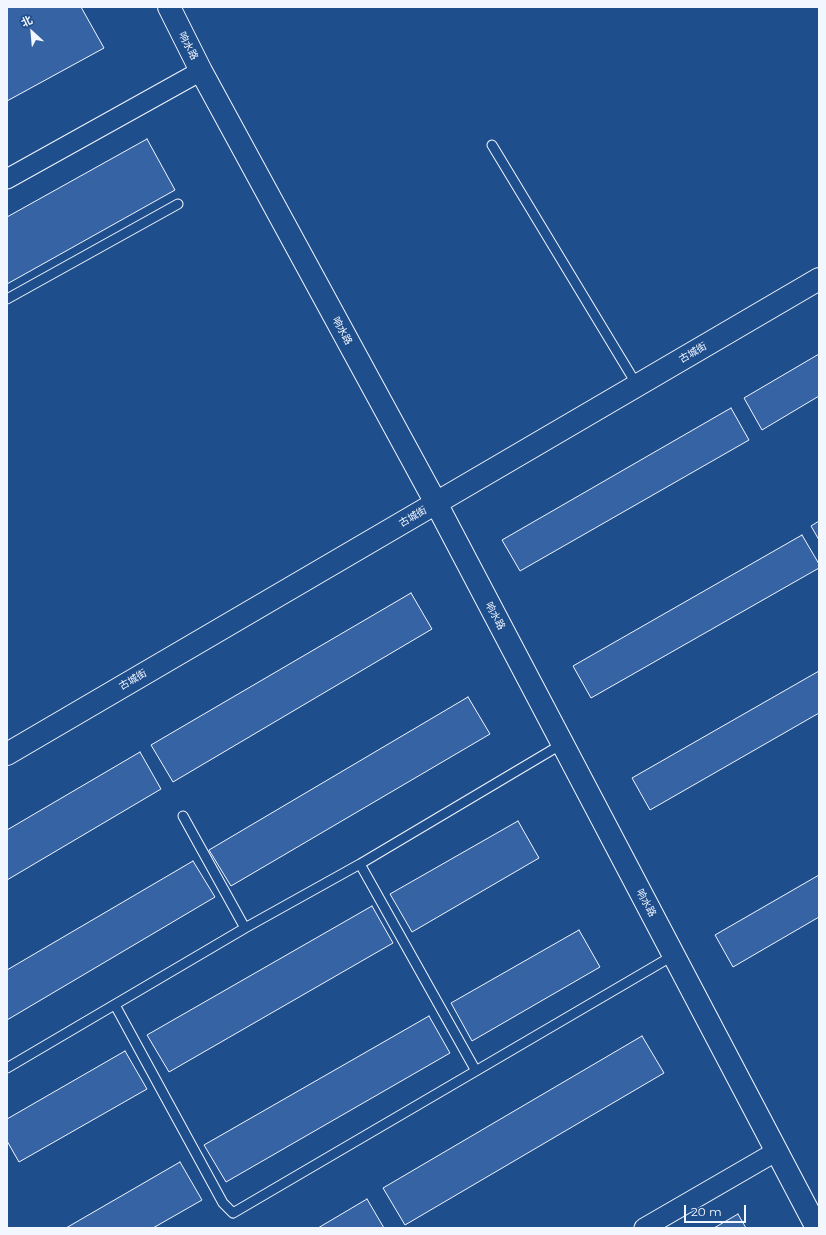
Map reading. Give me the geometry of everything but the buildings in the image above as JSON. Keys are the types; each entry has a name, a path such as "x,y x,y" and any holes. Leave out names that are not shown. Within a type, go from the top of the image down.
{"street":[{"name":"响水路","path":"169,7 201,71 436,503 817,1228"},
{"path":"7,179 201,71"},
{"name":"古城街","path":"7,754 819,279"},
{"path":"644,1228 777,1151"}],"lane":[{"path":"492,145 637,386"},
{"path":"7,299 178,204"},
{"path":"7,1068 246,928 360,864 562,744"},
{"path":"183,816 246,928"},
{"path":"360,864 476,1071"},
{"path":"115,1005 223,1203 233,1213 674,955"}]}
